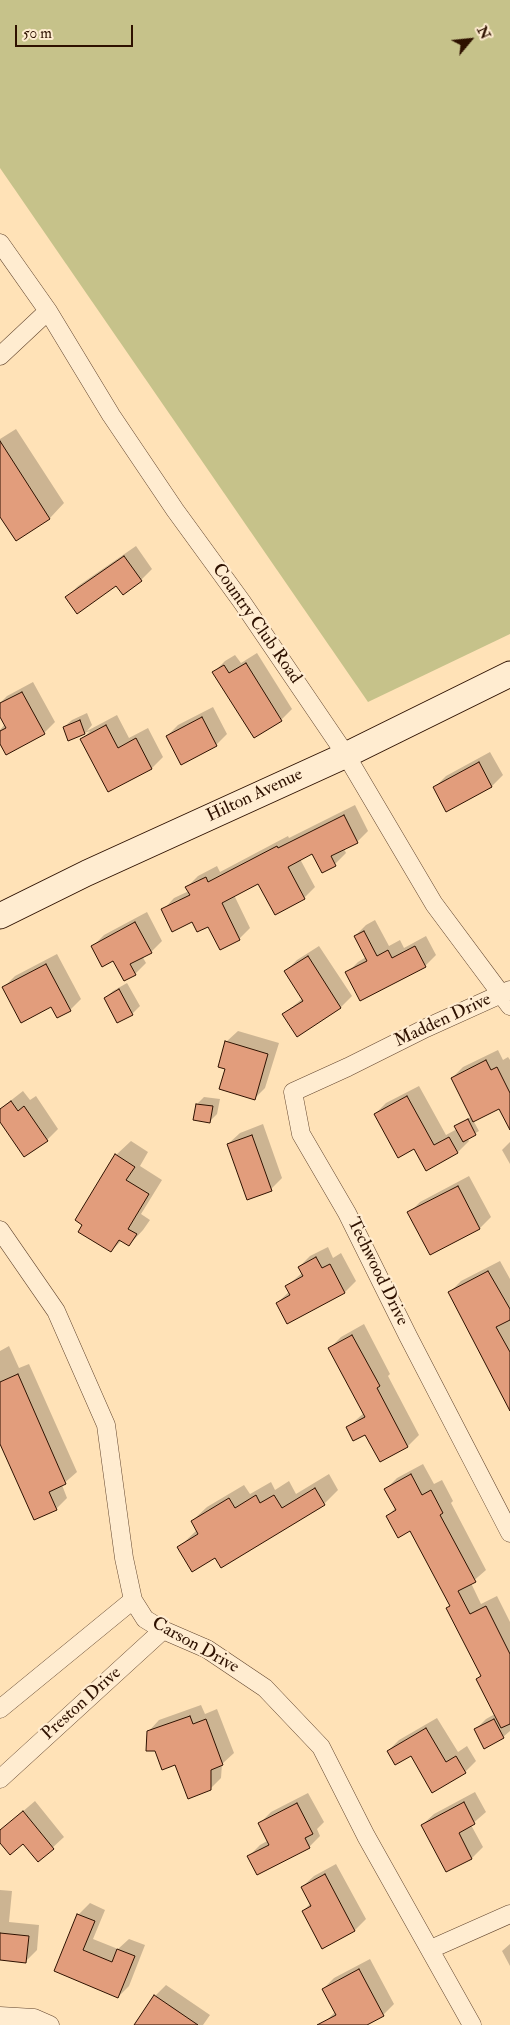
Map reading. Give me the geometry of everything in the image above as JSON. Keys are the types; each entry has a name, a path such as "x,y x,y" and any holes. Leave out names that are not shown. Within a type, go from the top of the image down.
{"street":[{"name":"Country Club Road","path":"0,242 48,311 111,415 346,755 434,904 508,997"},
{"path":"0,356 48,311"},
{"name":"Hilton Avenue","path":"0,916 87,873 346,755 510,674"},
{"name":"Madden Drive","path":"377,1052 426,1028 508,997"},
{"name":"Techwood Drive","path":"377,1052 294,1092 301,1134 347,1212 408,1336 510,1533"},
{"name":"Carson Drive","path":"0,1230 56,1311 106,1425 124,1558 132,1600 145,1619 163,1630 207,1649 265,1688 320,1747 366,1836 472,2025"},
{"path":"0,1709 132,1600"},
{"name":"Preston Drive","path":"0,1779 163,1630"},
{"path":"431,1949 510,1914"},
{"path":"0,2016 34,2018 50,2025"}],"shaded area":[{"path":"0,0 510,0 510,634 368,702 0,168"}],"building":[{"path":"0,441 50,519 16,541 0,517"},
{"path":"124,556 142,581 123,595 116,586 77,614 65,597"},
{"path":"246,663 282,721 254,738 212,672 224,665 229,673"},
{"path":"22,692 45,734 6,755 0,744 0,731 6,728 0,717 0,703"},
{"path":"202,717 217,746 181,765 166,736"},
{"path":"80,720 85,734 68,741 63,727"},
{"path":"106,725 118,748 136,738 152,769 108,792 80,739"},
{"path":"479,762 492,787 446,812 433,787"},
{"path":"344,815 358,843 331,856 336,866 322,873 312,854 288,867 305,899 275,915 258,884 222,903 240,940 220,950 208,927 197,932 192,922 172,932 161,909 190,895 185,887 206,877 208,882 277,846 278,848"},
{"path":"135,922 152,953 130,964 136,975 124,981 113,961 102,967 91,946"},
{"path":"364,931 377,956 388,950 392,958 415,946 426,967 360,1001 345,972 367,961 354,936"},
{"path":"308,956 341,1008 297,1037 282,1014 303,1001 284,971"},
{"path":"46,964 71,1011 57,1018 51,1007 21,1023 2,987"},
{"path":"119,989 133,1015 117,1023 104,998"},
{"path":"225,1041 268,1054 255,1100 219,1089 225,1069 218,1067"},
{"path":"486,1060 491,1070 497,1067 510,1093 510,1130 499,1109 473,1122 451,1078"},
{"path":"407,1096 434,1145 449,1137 458,1153 426,1171 414,1149 398,1158 374,1114"},
{"path":"11,1101 18,1111 24,1106 48,1141 24,1157 0,1122 0,1109"},
{"path":"196,1104 213,1106 210,1123 193,1120"},
{"path":"468,1119 476,1135 463,1142 454,1126"},
{"path":"252,1135 272,1191 247,1200 227,1144"},
{"path":"115,1154 135,1167 126,1180 149,1194 128,1229 137,1234 129,1246 119,1240 111,1252 78,1232 82,1225 75,1220"},
{"path":"458,1186 480,1229 430,1255 407,1212"},
{"path":"316,1257 322,1268 330,1264 345,1293 287,1324 276,1303 290,1295 285,1286 303,1276 298,1267"},
{"path":"488,1271 510,1309 510,1320 496,1327 510,1352 510,1411 448,1292"},
{"path":"352,1335 380,1386 377,1388 408,1447 380,1462 365,1435 353,1441 346,1427 365,1417 328,1348"},
{"path":"18,1374 66,1484 49,1492 57,1510 34,1520 0,1444 0,1382"},
{"path":"411,1474 422,1495 431,1490 443,1513 440,1515 476,1582 458,1591 470,1614 486,1606 510,1654 510,1724 501,1728 476,1679 481,1676 446,1608 450,1606 410,1531 398,1538 386,1516 396,1510 384,1489"},
{"path":"315,1488 325,1505 221,1568 215,1558 192,1572 177,1547 198,1534 191,1521 229,1498 235,1508 256,1495 260,1503 274,1495 282,1508"},
{"path":"190,1716 193,1724 206,1719 223,1765 211,1770 211,1790 188,1799 175,1765 162,1770 155,1751 146,1751 147,1731"},
{"path":"494,1719 504,1738 484,1749 474,1729"},
{"path":"426,1728 446,1762 456,1756 466,1773 432,1793 411,1756 395,1765 387,1751"},
{"path":"464,1802 475,1824 459,1833 472,1859 446,1872 421,1825"},
{"path":"297,1803 313,1834 305,1838 310,1848 257,1875 247,1856 269,1845 258,1823"},
{"path":"23,1811 54,1849 38,1862 23,1844 10,1855 0,1843 0,1830"},
{"path":"325,1874 355,1931 322,1949 302,1911 311,1906 301,1887"},
{"path":"77,1914 95,1921 83,1950 112,1962 117,1949 135,1956 118,1998 54,1971"},
{"path":"0,1933 29,1936 26,1963 0,1960"},
{"path":"359,1969 384,2016 367,2025 317,2025 336,2015 322,1989"},
{"path":"154,1995 198,2025 134,2025"}]}
